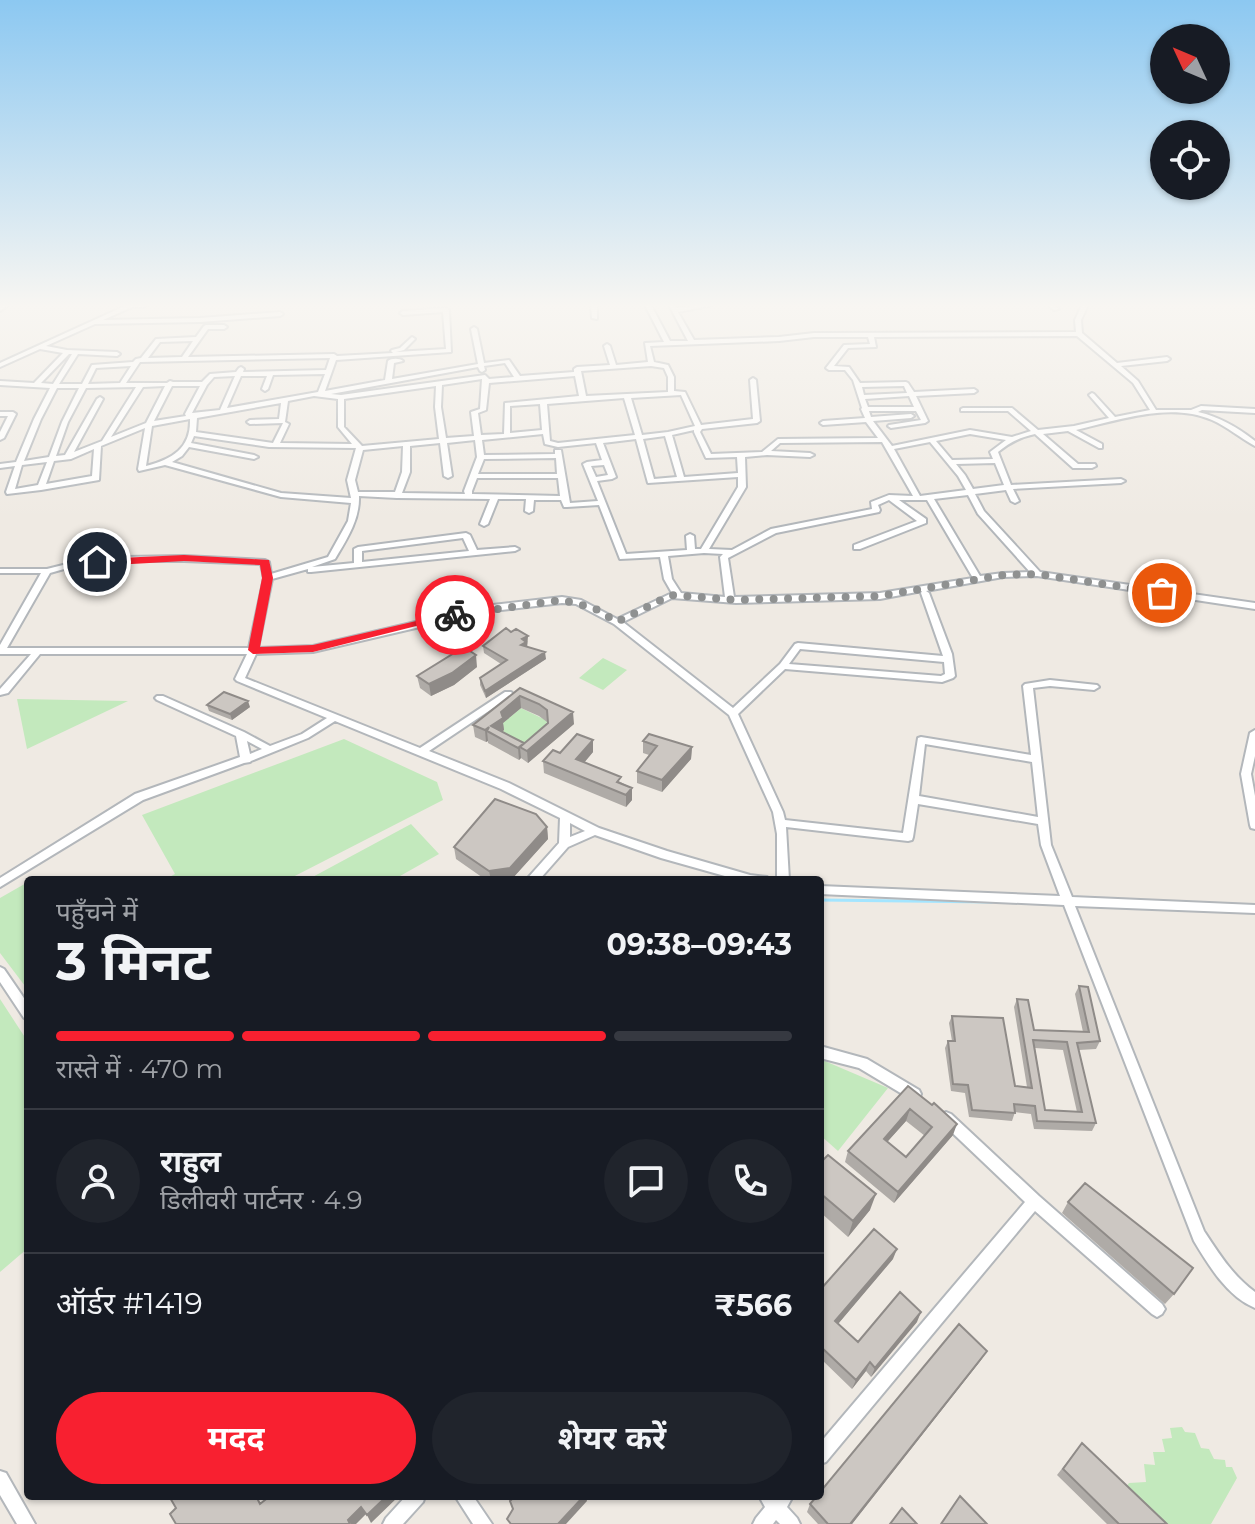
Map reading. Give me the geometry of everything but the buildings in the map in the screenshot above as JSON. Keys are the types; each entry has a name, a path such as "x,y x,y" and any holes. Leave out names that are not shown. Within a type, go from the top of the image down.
{"street":[{"path":"36,385 46,376"},
{"path":"60,376 18,465 10,492 96,478 101,445 141,384"},
{"path":"41,488 49,460 88,376"},
{"path":"122,385 127,376"},
{"path":"170,383 149,424 142,469 167,463 188,445 195,419 188,414 190,407 211,376"},
{"path":"222,412 237,376"},
{"path":"265,389 270,376"},
{"path":"320,394 327,376"},
{"path":"388,381 389,376"},
{"path":"0,466 68,457 149,424 417,376"},
{"path":"469,496 481,457 474,412 483,410 484,376"},
{"path":"320,394 341,397 439,383 546,376"},
{"path":"578,376 583,398"},
{"path":"671,376 671,394"},
{"path":"852,376 869,420 890,448 918,499"},
{"path":"1129,376 1136,382 1153,410"},
{"path":"543,402 547,443 558,445 668,434 699,427 757,421 753,380"},
{"path":"0,383 55,386 204,384"},
{"path":"439,383 438,407 448,476"},
{"path":"857,385 906,384 925,421 891,426"},
{"path":"861,397 974,391"},
{"path":"507,435 507,404 683,393 709,456 768,453 810,455"},
{"path":"627,395 651,481 742,475"},
{"path":"1092,395 1113,419"},
{"path":"341,397 341,427 359,447"},
{"path":"68,457 100,399"},
{"path":"250,422 282,421 285,400"},
{"path":"238,441 258,405"},
{"path":"1191,413 1201,408 1255,411"},
{"path":"864,409 920,412"},
{"path":"963,410 1010,409 1076,466 1092,466"},
{"path":"890,448 933,442 970,432 1009,438 1038,431 1070,429 1153,410 1191,413 1226,422 1255,444"},
{"path":"823,423 920,412"},
{"path":"0,414 13,414 0,438"},
{"path":"276,445 286,424"},
{"path":"1070,429 1099,446"},
{"path":"192,434 276,445 359,447 546,432"},
{"path":"668,434 681,479"},
{"path":"1009,438 994,452 1015,501"},
{"path":"594,479 612,477 598,440"},
{"path":"768,453 778,441 883,440"},
{"path":"933,442 950,462 981,512 1037,574"},
{"path":"397,496 406,472 407,443"},
{"path":"188,445 254,457"},
{"path":"558,445 560,476 567,505 602,503"},
{"path":"268,578 331,559 352,523 357,498 351,480 359,447"},
{"path":"704,551 742,487 741,455"},
{"path":"481,457 559,456"},
{"path":"950,462 997,461"},
{"path":"607,462 587,464 623,557 733,552"},
{"path":"167,463 281,495 564,498"},
{"path":"474,476 560,476"},
{"path":"730,600 724,557 774,531 876,510 874,504 889,497 918,499 1008,487 1121,481"},
{"path":"484,524 495,496"},
{"path":"857,547 923,521 889,497"},
{"path":"529,511 530,498"},
{"path":"929,498 946,523 957,550 978,579"},
{"path":"358,565 358,549 466,535 474,553"},
{"path":"690,536 691,552"},
{"path":"285,572 515,549"},
{"path":"664,556 668,579 678,596"},
{"path":"0,571 47,571 68,564 184,558 265,562 268,578 253,650 240,679 505,786 595,831 737,876"},
{"path":"0,651 47,571"},
{"path":"617,622 671,595 730,600 880,596 978,579 1037,574 1255,606"},
{"path":"783,666 942,679 950,676 925,593"},
{"path":"0,651 313,649 484,609 562,600 594,608 617,622 733,713 742,727 781,823 785,876"},
{"path":"733,713 783,666 798,646 946,659"},
{"path":"0,692 5,691 38,651"},
{"path":"1094,687 1050,683 1028,686 1046,845 1199,1236 1219,1269 1240,1291 1255,1301"},
{"path":"421,752 471,722 508,694"},
{"path":"160,698 241,734 266,747 267,751"},
{"path":"0,883 139,797 305,736 335,717"},
{"path":"1255,733 1251,762 1255,825"},
{"path":"241,734 246,760"},
{"path":"781,823 908,837 921,740 1036,759"},
{"path":"913,799 1041,821"},
{"path":"564,844 565,817"},
{"path":"536,876 564,844 595,831"},
{"path":"824,892 1069,899 1255,909"},
{"path":"0,972 24,1008"},
{"path":"824,1053 862,1063 902,1084 1157,1309"},
{"path":"824,1451 1034,1201"},
{"path":"0,1479 26,1524"},
{"path":"392,1524 413,1500"},
{"path":"466,1500 483,1524"},
{"path":"762,1524 775,1500"},
{"path":"777,1500 791,1524"}],"green space":[{"path":"603,658 627,670 603,690 579,678"},
{"path":"17,699 128,701 27,749"},
{"path":"521,708 558,726 526,755 501,732 504,730 499,726"},
{"path":"344,739 437,782 443,800 295,876 171,876 175,874 142,815"},
{"path":"411,824 439,854 400,876 314,876"},
{"path":"24,884 24,985 0,953 0,898"},
{"path":"0,999 24,1036 24,1251 0,1272"},
{"path":"824,1061 888,1088 838,1151 824,1139"},
{"path":"1182,1427 1185,1432 1195,1433 1201,1448 1209,1449 1214,1459 1225,1460 1226,1467 1232,1467 1237,1478 1211,1524 1160,1524 1124,1490 1129,1483 1146,1482 1144,1464 1155,1465 1153,1452 1165,1452 1162,1439 1172,1438 1170,1428"}],"waterway":[{"path":"824,900 992,902"}],"way so far":[{"path":"455,615 562,600 594,608 617,622 671,595 736,600 880,596 1003,575 1037,574 1162,593"}],"route":[{"path":"97,562 184,558 265,562 268,578 253,650 313,649 455,615"}]}
